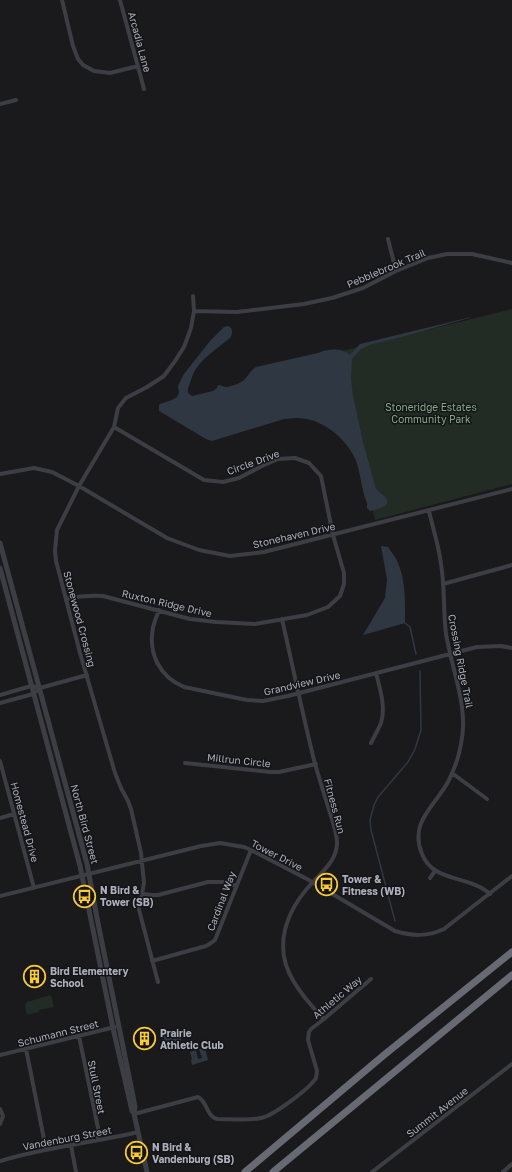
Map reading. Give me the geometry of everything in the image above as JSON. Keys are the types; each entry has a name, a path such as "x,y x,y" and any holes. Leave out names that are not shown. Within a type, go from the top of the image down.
{"highway":[{"path":"245,1172 384,1055 512,952"},
{"path":"273,1172 512,975"}],"street":[{"path":"62,0 73,46 78,59 83,66 94,72 110,73 138,66"},
{"name":"Arcadia Lane","path":"120,0 144,89"},
{"path":"0,104 16,100"},
{"path":"388,238 396,271"},
{"name":"Pebblebrook Trail","path":"194,312 237,312 304,304 332,298 363,288 396,271 428,258 447,254 472,254 512,263"},
{"name":"Stonewood Crossing","path":"158,982 138,911 138,906 144,888 144,877 142,860 131,809 115,773 66,600 55,550 57,530 79,486 114,427 118,408 126,398 164,376 184,347 191,328 194,312 193,296"},
{"name":"Circle Drive","path":"114,427 204,480 222,482 239,478 278,459 295,458 309,463 321,476 333,535"},
{"name":"Stonehaven Drive","path":"0,474 34,468 52,472 168,538 199,550 230,556 264,552 512,489"},
{"name":"Crossing Ridge Trail","path":"429,511 441,564 444,621 463,714 462,743 452,773 419,827 419,848 425,861 435,871"},
{"name":"Ruxton Ridge Drive","path":"66,600 81,596 97,596 159,610 190,619 216,622 255,624 307,615 328,607 340,596 344,584 344,573 333,535"},
{"name":"North Bird Street","path":"0,543 87,864 133,1096 135,1107 134,1114"},
{"path":"443,584 512,566"},
{"name":"North Bird Street","path":"0,568 82,875 113,1028 147,1172"},
{"name":"Grandview Drive","path":"159,610 153,628 152,645 156,660 163,673 184,687 241,699 263,700 298,693 477,647 501,646 512,648"},
{"name":"Fitness Run","path":"282,619 298,693 337,843 335,853 328,867 313,882 288,919 285,928 284,957 294,982 324,1019"},
{"path":"371,743 381,723 383,713 382,694 376,673"},
{"path":"0,703 33,694 40,688 87,675"},
{"path":"0,695 31,686 40,688"},
{"name":"Homestead Drive","path":"0,761 34,888"},
{"name":"Millrun Circle","path":"185,762 270,772 279,772 316,764"},
{"path":"452,773 487,799"},
{"path":"0,818 14,814"},
{"name":"Tower Drive","path":"0,896 211,844 230,844 251,850 313,882 395,931 405,934 428,935 444,929 512,876"},
{"name":"Cardinal Way","path":"152,961 206,946 215,940 251,850"},
{"path":"430,878 435,871 475,884 485,889 490,894"},
{"path":"142,894 158,895 208,882 223,882 236,886"},
{"name":"Athletic Way","path":"134,1114 198,1097 205,1103 213,1118 260,1118 268,1115 290,1101 315,1080 317,1071 308,1040 311,1029 371,979"},
{"name":"Schumann Street","path":"0,1056 119,1026"},
{"name":"Stull Street","path":"78,1036 98,1128 98,1140"},
{"path":"26,1049 46,1149"},
{"name":"Summit Avenue","path":"372,1172 512,1064"},
{"path":"0,1109 3,1116 0,1124"},
{"name":"Vandenburg Street","path":"0,1161 46,1149 138,1132"},
{"path":"71,1145 76,1172"},
{"path":"503,1172 512,1164"}],"green space":[{"name":"Stoneridge Estates Community Park","path":"512,309 512,484 375,520 345,400 249,374"},
{"path":"51,995 54,1007 39,1010 39,1012 27,1015 25,1005 27,1002"}],"shaded area":[{"path":"471,317 369,345 360,350 352,359 351,379 353,396 363,442 376,489 385,497 387,501 385,506 378,509 370,511 367,508 359,469 351,450 338,436 323,425 305,419 284,419 212,441 206,439 159,411 160,404 177,397 179,393 178,386 184,374 210,341 224,327 228,326 231,328 231,336 205,358 196,368 188,390 188,393 192,396 213,391 218,385 227,387 239,383 244,380 256,367 326,350 339,350 347,352 350,355 360,344"},
{"path":"381,546 388,547 401,570 404,593 405,623 363,635 385,598 387,579"},
{"path":"176,1033 184,1036 180,1042 165,1045 164,1035 168,1034 173,1039 176,1037"},
{"path":"205,1048 208,1060 192,1065 190,1052 196,1050 198,1059 202,1058 199,1049"}],"waterway":[{"path":"405,623 410,627 416,654"},
{"path":"395,921 371,830 370,820 378,797 408,762 415,749 421,730 420,671"}],"place":[{"name":"Tower & Fitness (WB)","path":"326,885"},
{"name":"N Bird & Tower (SB)","path":"84,896"},
{"name":"Bird Elementery School","path":"34,977"},
{"name":"Prairie Athletic Club","path":"145,1039"},
{"name":"N Bird & Vandenburg (SB)","path":"137,1153"}]}
